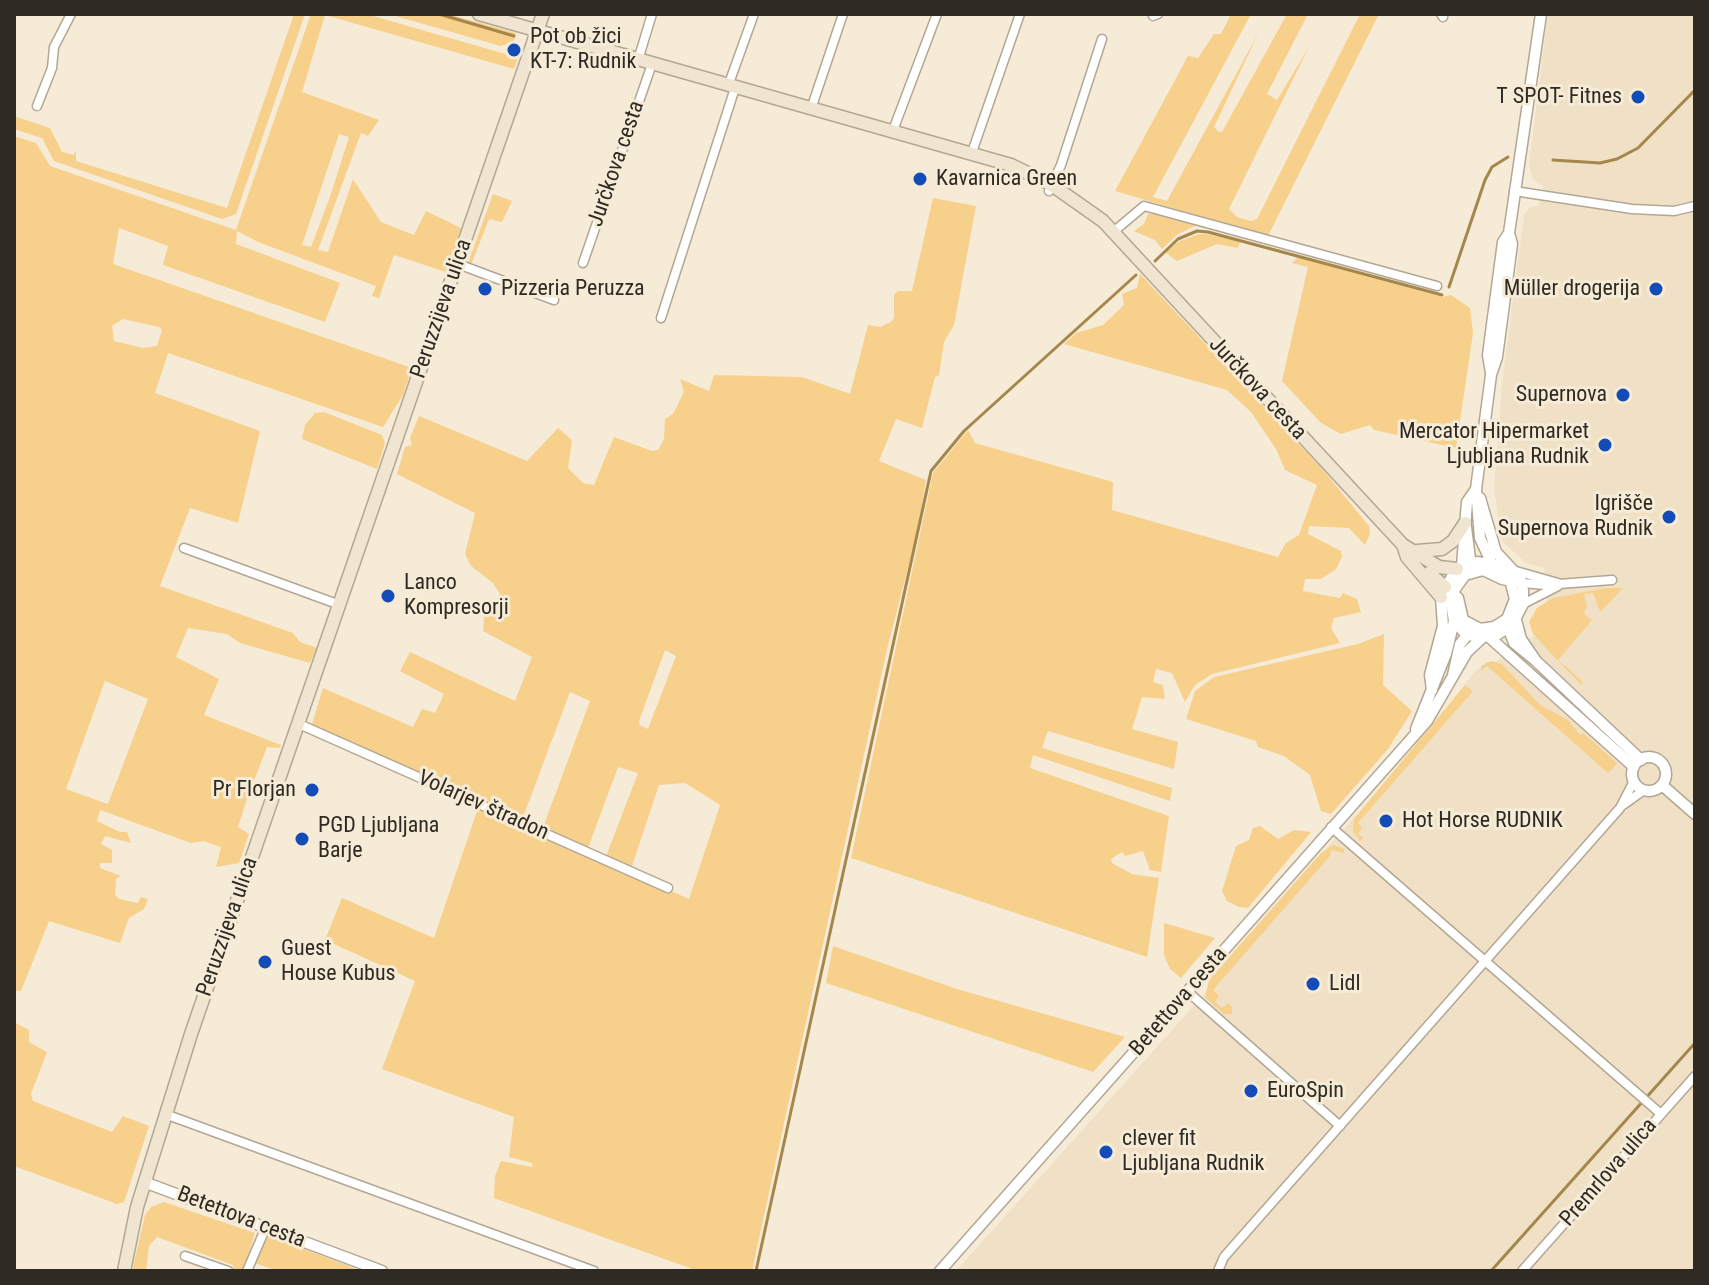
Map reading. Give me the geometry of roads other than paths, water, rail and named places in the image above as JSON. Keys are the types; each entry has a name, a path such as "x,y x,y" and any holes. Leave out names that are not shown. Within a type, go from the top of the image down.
{"main road":[{"name":"Jurčkova cesta","path":"479,14 971,155 1051,188 1103,221 1111,234 1403,545 1439,567 1465,568"},
{"name":"Peruzzijeva ulica","path":"124,1271 144,1182 165,1114 543,14"},
{"path":"1417,551 1442,549 1453,541 1465,523"},
{"name":"Jurčkova cesta","path":"1403,545 1407,557 1446,592"}],"street":[{"path":"37,106 52,68 54,47 71,14"},
{"path":"638,60 652,14"},
{"path":"661,318 754,14"},
{"path":"811,109 843,14"},
{"path":"892,133 937,14"},
{"path":"971,155 1020,14"},
{"path":"1517,578 1492,564 1480,538 1476,489 1491,375 1497,357 1512,244 1509,233 1514,191 1541,14"},
{"path":"1051,188 1102,39"},
{"name":"Jurčkova cesta","path":"583,263 652,64"},
{"path":"1514,191 1632,209 1674,211 1695,206"},
{"path":"1111,234 1144,206 1437,286"},
{"path":"458,264 554,300"},
{"path":"1476,489 1467,502 1465,568 1446,592 1454,621 1479,634 1510,623 1523,604 1562,584"},
{"path":"1476,489 1496,552 1517,578 1523,604"},
{"path":"184,548 340,605"},
{"path":"1465,568 1492,564"},
{"path":"1465,568 1562,584 1612,580"},
{"path":"1517,578 1510,623 1514,643 1526,657 1536,661 1637,764"},
{"path":"1446,592 1458,598 1463,620 1637,764"},
{"name":"Betettova cesta","path":"1432,690 1430,675 1443,626 1446,592"},
{"name":"Betettova cesta","path":"1415,731 1454,621"},
{"path":"1479,634 1510,623"},
{"name":"Betettova cesta","path":"940,1271 1434,712 1479,634"},
{"name":"Volarjev štradon","path":"299,724 668,888"},
{"path":"1637,764 1654,758 1662,764 1666,772 1662,785"},
{"path":"1620,808 1634,781 1637,764"},
{"path":"1634,781 1644,790"},
{"path":"1218,1271 1224,1257 1620,808 1644,790 1662,785"},
{"path":"1662,785 1695,814"},
{"path":"1331,827 1661,1114"},
{"path":"1188,992 1340,1126"},
{"name":"Premrlova ulica","path":"1522,1271 1695,1076"},
{"path":"165,1114 594,1271"},
{"name":"Betettova cesta","path":"144,1182 382,1271"},
{"path":"247,1271 266,1227"},
{"path":"185,1256 228,1271"}],"waterway":[{"path":"439,14 514,36"},
{"path":"1553,160 1600,163 1617,159 1638,148 1695,90"},
{"path":"1449,287 1485,180 1492,167 1508,157"},
{"path":"1155,261 1178,239 1197,231 1208,232 1442,295"},
{"path":"756,1271 931,471 964,431 1136,275"},
{"path":"1491,1271 1695,1043"}],"place":[{"name":"Pot ob žici KT-7: Rudnik","path":"514,50"},
{"name":"T SPOT- Fitnes","path":"1638,97"},
{"name":"Kavarnica Green","path":"920,179"},
{"name":"Pizzeria Peruzza","path":"485,289"},
{"name":"Müller drogerija","path":"1656,289"},
{"name":"Supernova","path":"1623,395"},
{"name":"Mercator Hipermarket Ljubljana Rudnik","path":"1605,445"},
{"name":"Igrišče Supernova Rudnik","path":"1669,517"},
{"name":"Lanco Kompresorji","path":"388,596"},
{"name":"Pr Florjan","path":"312,790"},
{"name":"Hot Horse RUDNIK","path":"1386,821"},
{"name":"PGD Ljubljana Barje","path":"302,839"},
{"name":"Guest House Kubus","path":"265,962"},
{"name":"Lidl","path":"1313,984"},
{"name":"EuroSpin","path":"1251,1091"},
{"name":"clever fit Ljubljana Rudnik","path":"1106,1152"}]}
